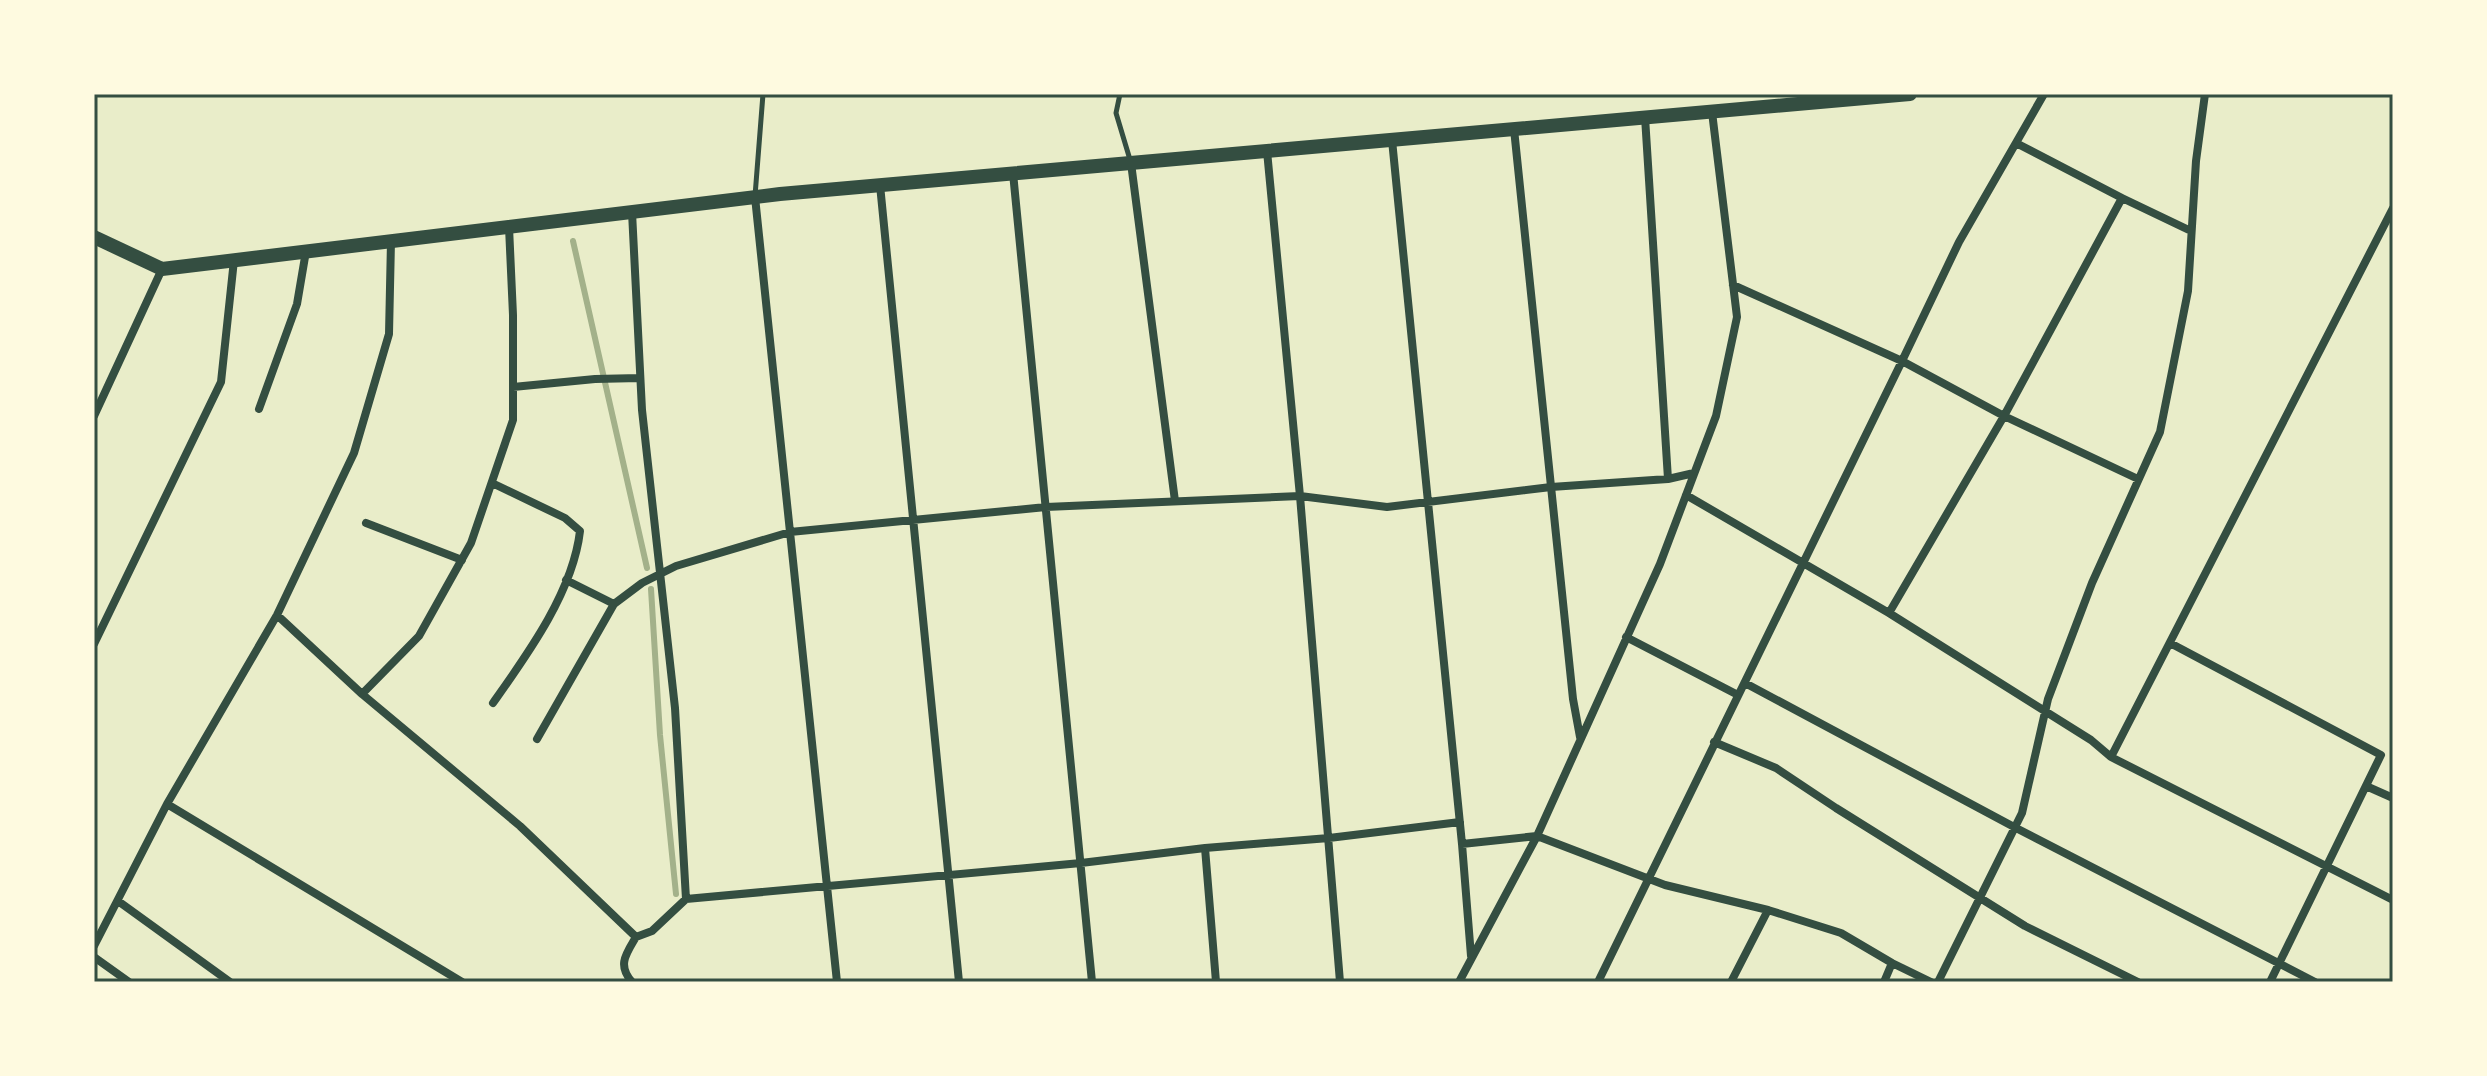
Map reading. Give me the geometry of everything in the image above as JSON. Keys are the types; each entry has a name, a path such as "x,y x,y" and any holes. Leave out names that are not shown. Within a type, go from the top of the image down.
{"main road":[{"path":"94,237 162,269 755,197 1910,94"}],"street":[{"path":"1598,982 1959,242 2044,94"},
{"path":"1938,982 2016,828 2045,712 2092,583 2160,432 2188,291 2196,161 2205,94"},
{"path":"1459,982 1537,836 1660,564 1716,416 1737,317 1712,112"},
{"path":"1645,117 1668,479"},
{"path":"1514,129 1573,699 1580,738"},
{"path":"1392,140 1472,959"},
{"path":"2016,143 2191,231"},
{"path":"1267,151 1300,496 1340,982"},
{"path":"1131,163 1175,501"},
{"path":"1013,173 1092,982"},
{"path":"880,185 959,982"},
{"path":"755,197 837,982"},
{"path":"1889,613 2004,416 2122,198"},
{"path":"2111,757 2393,208"},
{"path":"632,212 640,378 675,708 686,899"},
{"path":"362,694 419,636 462,560 471,543 513,420 509,227"},
{"path":"94,946 167,804 277,615 354,453 389,334 391,241"},
{"path":"259,409 297,304 306,251"},
{"path":"94,644 221,382 234,260"},
{"path":"94,416 162,269"},
{"path":"1733,285 1902,361 2004,416 2138,479"},
{"path":"513,387 640,378"},
{"path":"537,739 614,604 661,572 790,532 1046,507 1175,501 1300,496 1387,507 1551,487 1668,479 1694,473"},
{"path":"492,483 576,525 580,531 566,580 533,647 493,703"},
{"path":"1686,495 1889,613 2091,740 2111,757 2393,900"},
{"path":"366,523 462,560"},
{"path":"566,580 614,604"},
{"path":"277,615 362,694 520,826 636,937"},
{"path":"1626,637 1738,695"},
{"path":"2170,643 2381,755 2270,982"},
{"path":"1745,683 2016,828 2315,982"},
{"path":"1714,742 1776,768 2025,926 2138,982"},
{"path":"2366,786 2393,798"},
{"path":"167,804 462,982"},
{"path":"632,982 625,974 623,964 636,937 652,931 686,899 1081,863 1460,822"},
{"path":"1462,844 1537,836 1648,878 1841,933 1931,982"},
{"path":"1205,848 1216,982"},
{"path":"118,901 230,982"},
{"path":"1731,982 1768,910"},
{"path":"94,957 129,982"},
{"path":"1884,982 1892,963"}],"lane":[{"path":"755,197 763,94"},
{"path":"1120,94 1116,113 1131,163"}],"waterway":[{"path":"573,241 647,568"},
{"path":"651,589 660,735 676,894"}]}
